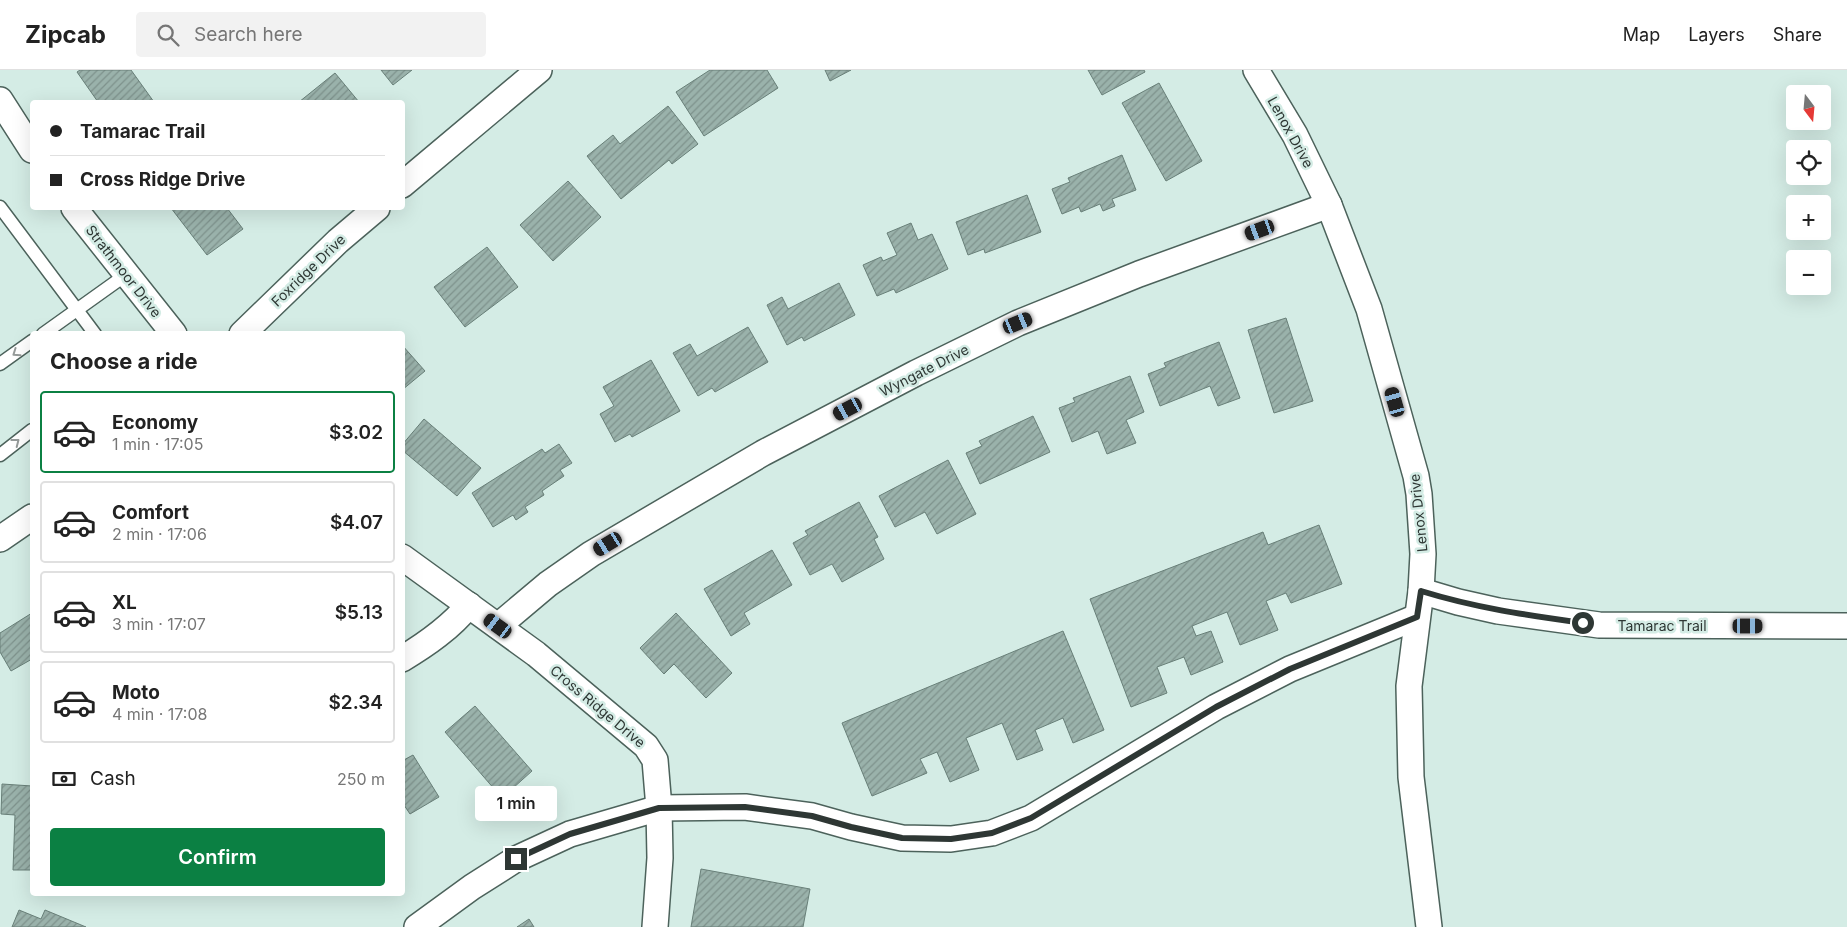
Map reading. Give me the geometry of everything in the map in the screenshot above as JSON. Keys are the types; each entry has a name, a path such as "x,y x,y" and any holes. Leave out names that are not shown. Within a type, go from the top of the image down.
{"street":[{"path":"405,182 540,70"},
{"name":"Lenox Drive","path":"1256,70 1295,135 1329,205 1369,309 1416,476 1423,554 1421,591 1409,686 1411,778 1429,927"},
{"path":"0,100 30,147"},
{"name":"Wyngate Drive","path":"498,626 548,584 591,554 763,453 916,373 1018,323 1139,274 1329,205"},
{"name":"Strathmoor Drive","path":"76,210 172,331"},
{"name":"Foxridge Drive","path":"245,331 338,241 375,210"},
{"path":"0,539 30,518"},
{"path":"405,559 498,626"},
{"name":"Tamarac Trail","path":"1421,591 1498,611 1599,625 1847,626"},
{"path":"405,658 432,641 460,616 469,605"},
{"path":"417,927 472,887 516,859 570,834 659,808 745,807 812,816 902,838 951,839 992,833 1031,818 1216,707 1290,669 1417,617"},
{"name":"Cross Ridge Drive","path":"498,626 536,654 646,746 655,760 659,808 660,858 655,927"}],"lane":[{"path":"0,206 93,331"},
{"path":"47,331 127,274"},
{"path":"0,364 30,342"},
{"path":"0,455 30,432"}],"building":[{"path":"80,70 131,70 153,100 97,100 77,72"},
{"path":"381,70 412,70 393,85"},
{"path":"710,70 767,70 778,88 704,136 676,92"},
{"path":"825,70 851,70 830,81"},
{"path":"1088,70 1144,70 1145,72 1102,95"},
{"path":"335,73 357,100 301,100"},
{"path":"1159,83 1202,161 1166,181 1122,103"},
{"path":"668,106 698,144 672,164 669,160 621,199 587,156 613,135 620,144"},
{"path":"1122,155 1136,190 1112,199 1115,206 1103,211 1100,204 1081,212 1079,207 1062,214 1052,189 1070,182 1068,178"},
{"path":"568,181 601,217 553,261 520,225"},
{"path":"1027,195 1041,232 985,253 984,249 968,255 956,222"},
{"path":"173,210 229,210 243,229 207,255"},
{"path":"911,223 918,240 932,234 948,269 896,293 894,289 877,296 863,265 881,257 883,261 897,255 887,233"},
{"path":"487,247 518,287 465,327 434,287"},
{"path":"839,283 855,315 804,341 802,337 787,345 767,305 782,297 788,309"},
{"path":"1286,318 1313,401 1274,413 1248,330"},
{"path":"748,327 768,362 715,392 712,388 698,396 673,353 690,344 697,356"},
{"path":"1219,342 1240,398 1218,406 1210,386 1160,406 1148,374 1166,367 1164,363"},
{"path":"405,348 425,371 405,388"},
{"path":"651,360 680,411 632,437 630,434 615,442 600,414 614,406 603,387"},
{"path":"1130,376 1144,412 1126,420 1136,443 1107,454 1098,431 1072,442 1059,408 1075,402 1073,398"},
{"path":"1033,416 1050,452 980,484 966,453 982,446 979,441"},
{"path":"424,419 481,468 457,496 405,453 405,441"},
{"path":"559,444 572,463 560,470 564,476 542,491 544,495 525,507 528,512 516,520 513,515 493,527 472,493 542,449 545,453"},
{"path":"948,460 976,514 937,534 925,512 895,527 879,496"},
{"path":"859,502 878,537 874,539 884,559 842,582 832,564 810,575 793,543 808,535 805,531"},
{"path":"1319,525 1342,584 1291,603 1286,593 1266,601 1278,630 1240,645 1227,612 1192,626 1196,636 1211,631 1223,662 1191,675 1184,657 1157,667 1167,693 1131,707 1090,599 1263,532 1268,545"},
{"path":"772,550 792,585 744,613 750,624 731,636 704,589"},
{"path":"676,613 732,673 706,698 674,664 664,674 640,648"},
{"path":"30,614 30,660 11,671 0,652 0,633"},
{"path":"1063,631 1104,730 1073,743 1063,718 1035,730 1043,750 1017,760 1002,723 966,738 979,770 950,782 937,752 920,759 927,773 872,796 842,723"},
{"path":"475,706 532,771 502,798 445,732"},
{"path":"413,755 439,797 410,814 405,806 405,759"},
{"path":"2,784 30,786 30,870 13,870 15,815 1,814"},
{"path":"701,869 810,889 803,927 691,927"},
{"path":"19,910 41,919 45,910 86,927 12,927"},
{"path":"529,919 534,927 517,927"}],"route":[{"path":"516,859 570,834 659,808 745,807 812,816 902,838 951,839 992,833 1031,818 1216,707 1290,669 1417,617 1421,591 1498,611 1583,623"}]}
